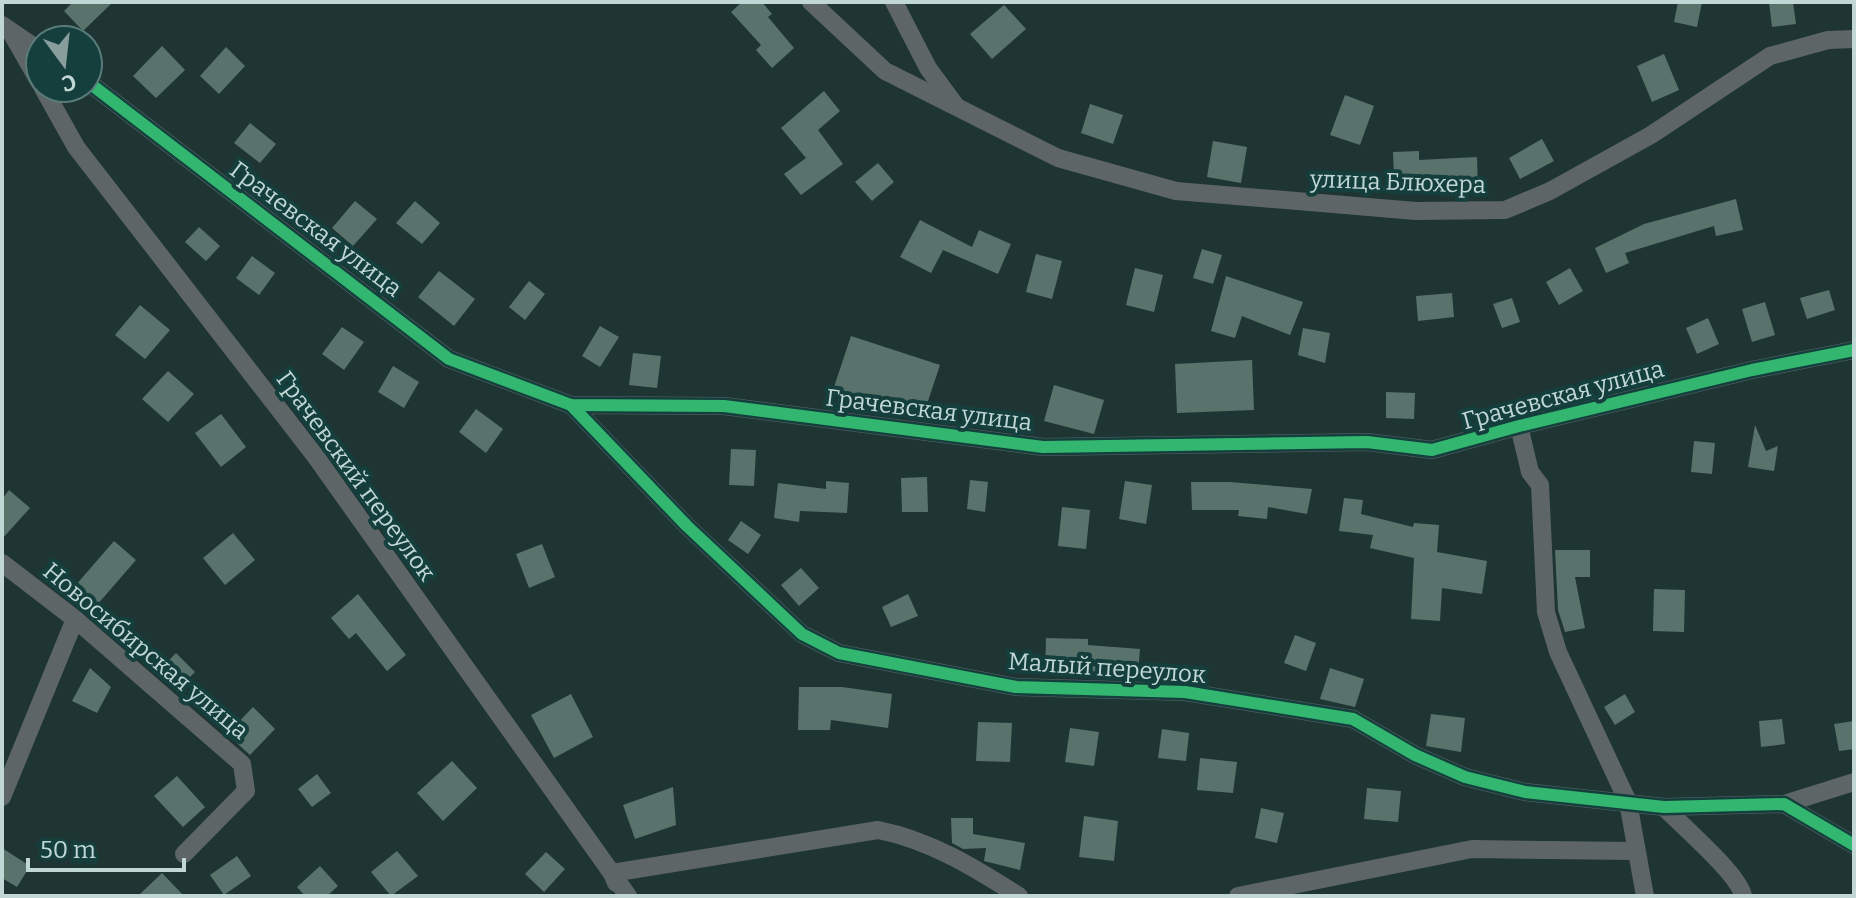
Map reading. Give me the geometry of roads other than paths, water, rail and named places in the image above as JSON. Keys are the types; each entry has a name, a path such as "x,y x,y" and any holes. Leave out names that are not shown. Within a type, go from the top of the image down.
{"street":[{"name":"улица Блюхера","path":"811,2 885,71 1058,158 1176,191 1416,211 1505,210 1550,191 1651,135 1770,56 1828,40 1854,39"},
{"name":"улица Блюхера","path":"894,2 928,68 960,111"},
{"path":"7,29 24,40"},
{"name":"Грачевский переулок","path":"7,29 24,58"},
{"name":"Грачевская улица","path":"104,94 449,359 571,405 724,406 1043,447 1367,442 1432,450 1752,370 1854,350"},
{"name":"Грачевский переулок","path":"51,104 76,147 316,457 628,896"},
{"name":"Малый переулок","path":"571,405 687,526 802,634 839,653 1016,687 1185,692 1353,719 1415,755 1465,777 1525,792 1664,807 1784,804 1854,782"},
{"path":"1519,426 1530,472 1540,485 1546,612 1558,652 1628,802 1645,896"},
{"name":"Новосибирская улица","path":"2,563 75,619 242,764 246,791 184,854"},
{"path":"2,797 75,619"},
{"path":"1784,804 1854,845"},
{"path":"1664,807 1715,860 1731,871 1743,896"},
{"path":"621,896 612,873 878,830 907,836 977,869 1019,896"},
{"path":"1238,896 1472,849 1635,851"}]}
